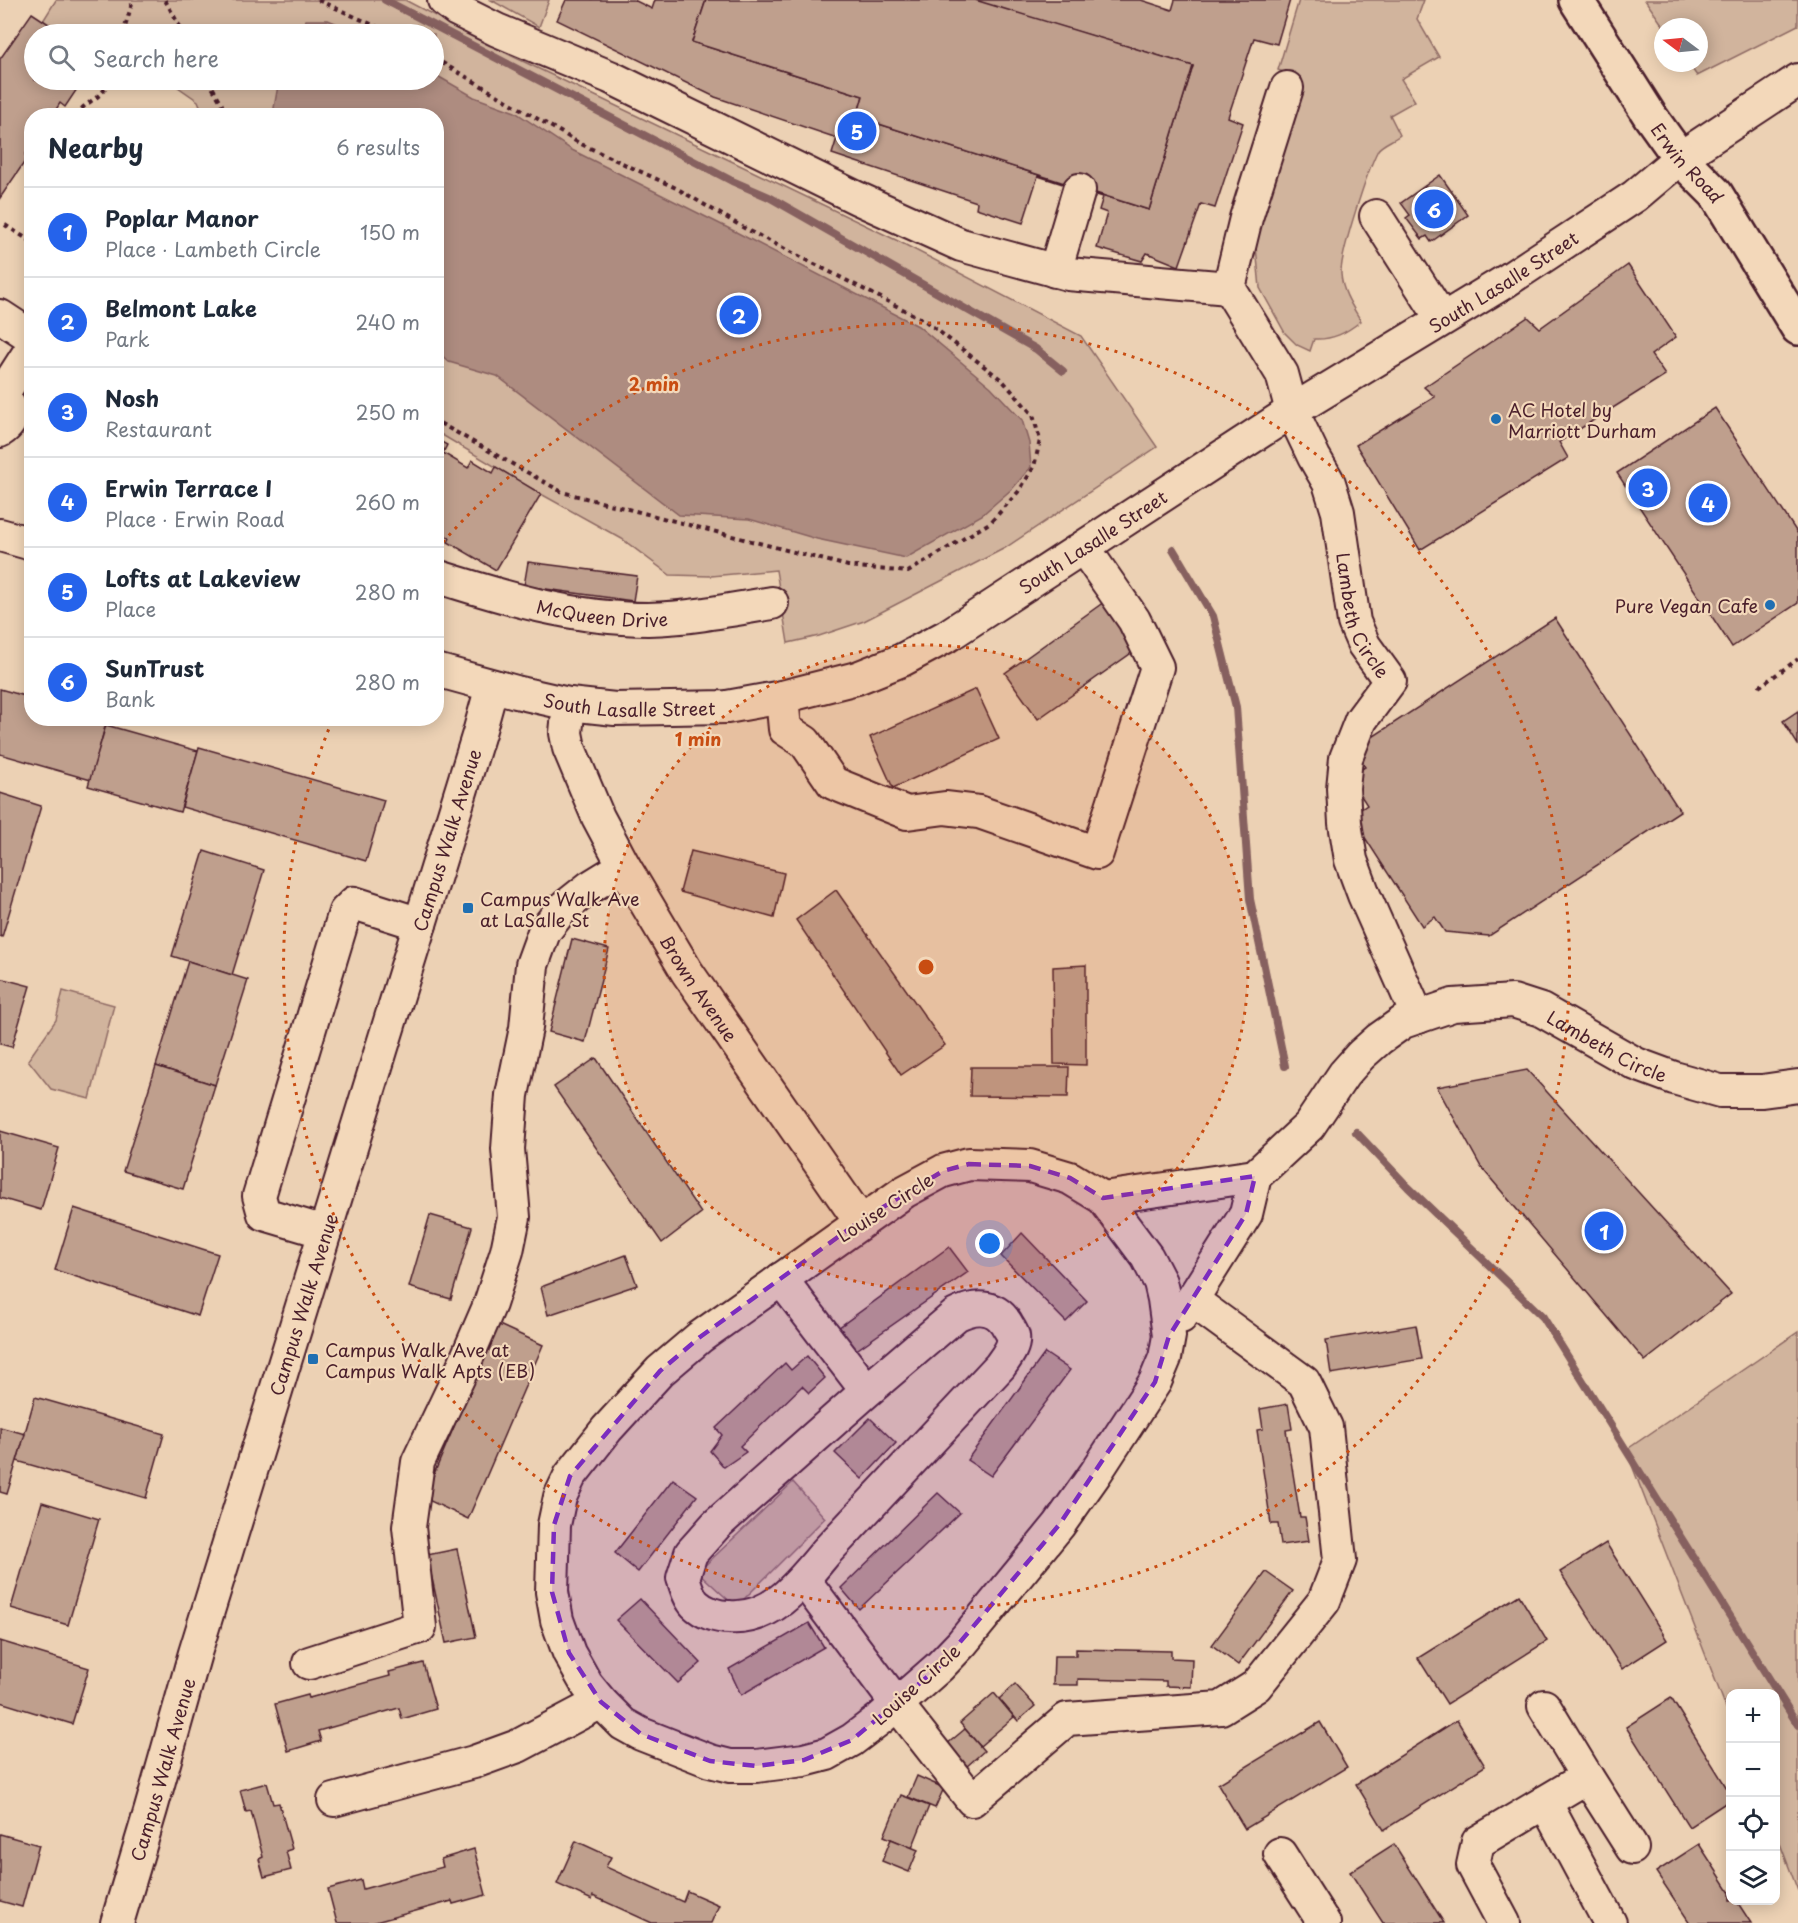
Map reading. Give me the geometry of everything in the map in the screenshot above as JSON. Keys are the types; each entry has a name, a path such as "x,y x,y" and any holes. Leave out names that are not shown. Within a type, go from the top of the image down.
{"main road":[{"name":"Erwin Road","path":"1575,0 1680,158 1716,194 1798,328"}],"street":[{"path":"444,0 457,10 497,30 610,77 857,198 961,245 1068,274 1229,288"},
{"name":"South Lasalle Street","path":"444,672 569,704 615,709 727,707 782,697 857,678 902,660 947,636 1292,411 1506,281 1635,196 1680,158 1798,80"},
{"path":"1287,88 1246,218 1229,288 1282,374 1292,411"},
{"path":"1054,271 1079,190"},
{"path":"1376,216 1442,320"},
{"path":"1,318 24,332"},
{"path":"0,431 5,428 12,414 10,404 0,397 24,360"},
{"name":"Lambeth Circle","path":"1292,411 1329,483 1338,512 1353,622 1364,645 1390,681 1361,720 1346,758 1342,788 1351,860 1418,1017"},
{"path":"0,535 24,542"},
{"path":"782,697 785,729 805,742 833,783 907,813 945,808 979,812 1096,853 1157,667 1134,620 1084,548"},
{"name":"McQueen Drive","path":"444,578 525,602 566,611 646,619 679,617 772,603"},
{"name":"Campus Walk Avenue","path":"117,1923 195,1653 492,686"},
{"name":"Brown Avenue","path":"569,704 566,733 569,748 598,818 624,866 687,972 861,1221"},
{"path":"309,1663 420,1627 410,1527 418,1462 459,1376 485,1314 507,1251 514,1216 508,1149 512,1095 526,1028 532,965 544,932 561,910 590,887 624,866"},
{"path":"325,1232 264,1214 259,1196 345,912 354,903 420,924"},
{"name":"Lambeth Circle","path":"1255,1176 1309,1126 1344,1074 1379,1039 1403,1022 1453,1005 1513,1001 1541,1010 1636,1064 1674,1078 1720,1090 1762,1091 1798,1086"},
{"name":"Louise Circle","path":"969,1164 1030,1166 1070,1178 1103,1198 1147,1257 1160,1282 1168,1336 1165,1358 1155,1382 1059,1525 962,1643 939,1667 852,1740 827,1754 804,1760 740,1767 710,1761 641,1734 623,1724 587,1685 569,1653 557,1620 552,1592 554,1526 560,1497 570,1476 607,1430 660,1371 700,1337 861,1221 904,1192 943,1171 969,1164"},
{"path":"1103,1198 1255,1176 1245,1214 1168,1336"},
{"path":"781,1279 867,1390"},
{"path":"804,1580 972,1800 1067,1719 1221,1708 1256,1686 1324,1601 1340,1560 1326,1426 1304,1382 1192,1300"},
{"path":"970,1308 985,1308 1001,1316 1012,1335 1011,1348 1000,1366 826,1552 804,1580 779,1603 745,1619 716,1616 694,1603 683,1578 691,1553 716,1525 867,1390 956,1315 970,1308"},
{"path":"334,1800 474,1762 518,1746 601,1702"},
{"path":"1544,1706 1632,1848"},
{"path":"1504,1923 1473,1865 1478,1842 1587,1778"},
{"path":"1545,1802 1610,1923"},
{"path":"1280,1854 1324,1923"}],"path":[{"path":"126,24 133,0"},
{"path":"165,0 178,24"},
{"path":"318,0 371,24"},
{"path":"444,64 579,143 676,188 746,229 924,320 1003,381 1033,416 1040,440 1034,467 1019,491 991,522 908,572 848,566 562,492 444,426"},
{"path":"83,108 106,90"},
{"path":"213,90 222,108"},
{"path":"5,225 24,237"},
{"path":"1759,687 1798,659"}],"highlighted area":[{"path":"969,1164 1030,1166 1070,1178 1103,1198 1255,1176 1246,1214 1169,1336 1155,1382 1059,1525 939,1667 852,1740 804,1760 756,1766 710,1761 641,1734 601,1702 569,1653 552,1592 554,1525 570,1476 660,1371 700,1337 860,1221 943,1171"}],"shaded area":[{"path":"56,0 405,0 512,56 896,240 1081,336 1157,447 1005,548 864,621 819,636 788,643 776,570 711,576 670,575 622,539 444,436 444,108 201,108 198,101 182,90 444,90 444,24 48,24 43,21"},
{"path":"491,0 549,0 539,27"},
{"path":"1299,0 1424,0 1417,19 1439,57 1401,79 1415,101 1390,115 1400,135 1378,150 1350,231 1341,274 1348,298 1361,321 1339,335 1314,339 1310,351 1297,345 1285,333 1260,288 1255,236 1302,79 1278,70"},
{"path":"1645,0 1798,0 1798,25 1708,70 1708,18 1658,18"},
{"path":"306,20 328,20 338,24 304,24"},
{"path":"444,80 474,97 515,112 572,150 918,326 991,387 1022,420 1029,443 1031,467 1013,488 982,515 906,558 817,539 749,519 679,515 497,376 449,362 444,357 444,108 274,108 277,90 444,90"},
{"path":"63,991 114,1005 90,1099 51,1089 28,1060 56,1020"},
{"path":"1798,1332 1798,1891 1780,1844 1780,1689 1726,1689 1726,1708 1626,1450"},
{"path":"793,1482 825,1518 736,1607 698,1572"}],"building":[{"path":"566,0 634,0 652,9 655,0 706,0 692,42 863,96 857,117 1149,210 1193,66 972,0 1141,0 1172,10 1175,0 1290,0 1277,44 1254,38 1228,117 1243,123 1215,208 1201,204 1179,266 1147,253 1142,261 1097,248 1107,213 1099,210 1103,197 1038,176 1023,223 976,208 977,202 832,154 837,138 715,97 557,20"},
{"path":"706,0 975,0 1193,66 1149,210 857,117 863,96 692,42"},
{"path":"32,13 49,24 24,24"},
{"path":"24,24 24,90 76,90 65,107 60,103 57,108 24,108 24,163 0,198 0,59"},
{"path":"1440,175 1468,215 1431,242 1427,236 1422,239 1406,218 1410,215 1401,203"},
{"name":"AC Hotel by Marriott Durham","path":"1628,265 1676,337 1651,355 1665,375 1559,442 1568,458 1420,550 1356,445 1435,397 1424,387 1528,317 1540,328"},
{"path":"1715,408 1798,534 1798,603 1732,647 1617,473"},
{"path":"444,454 468,468 472,460 493,473 496,467 541,494 496,570 448,542 450,538 444,535"},
{"path":"528,562 637,576 633,601 524,586"},
{"path":"1104,602 1137,649 1038,719 1005,673"},
{"path":"1555,618 1680,811 1489,936 1445,932 1435,917 1422,926 1351,816 1367,805 1349,777 1365,767 1354,749"},
{"path":"0,689 24,696 24,726 105,726 91,780 0,754"},
{"path":"976,689 999,739 893,788 870,737"},
{"path":"1798,711 1798,745 1783,721"},
{"path":"106,726 198,751 180,812 88,786"},
{"path":"199,747 384,800 366,861 182,807"},
{"path":"0,793 41,806 2,937 0,936"},
{"path":"204,851 264,870 232,975 172,956"},
{"path":"691,851 784,873 774,918 680,892"},
{"path":"836,890 945,1045 901,1075 796,920"},
{"path":"572,939 609,949 585,1042 549,1032"},
{"path":"188,961 248,980 215,1085 156,1066"},
{"path":"1086,965 1086,1065 1054,1064 1053,967"},
{"path":"0,978 30,986 12,1047 0,1044"},
{"path":"596,1058 701,1213 662,1243 554,1087"},
{"path":"156,1066 215,1085 183,1189 123,1171"},
{"path":"971,1067 1069,1067 1068,1097 970,1096"},
{"path":"1527,1070 1731,1294 1645,1361 1481,1167 1437,1087"},
{"path":"0,1131 59,1148 41,1210 0,1198"},
{"path":"74,1208 218,1254 198,1316 55,1270"},
{"path":"430,1215 472,1227 451,1299 409,1287"},
{"path":"1022,1233 1087,1301 1066,1322 1001,1256"},
{"path":"949,1247 968,1272 855,1351 838,1328"},
{"path":"626,1255 637,1285 548,1315 541,1287"},
{"path":"497,1324 543,1345 468,1519 424,1498"},
{"path":"1416,1325 1422,1359 1331,1374 1326,1340"},
{"path":"1045,1353 1070,1370 991,1476 967,1460"},
{"path":"807,1356 825,1378 809,1393 802,1386 740,1446 746,1452 724,1467 710,1451 722,1435 716,1428 785,1363 791,1370"},
{"path":"35,1397 164,1434 146,1498 17,1461"},
{"path":"1288,1404 1292,1429 1286,1430 1300,1517 1305,1517 1309,1541 1281,1545 1278,1524 1271,1524 1257,1430 1263,1429 1260,1409"},
{"path":"870,1418 896,1443 862,1479 835,1453"},
{"path":"0,1427 25,1434 7,1494 0,1492"},
{"path":"673,1479 697,1496 638,1572 615,1553"},
{"path":"938,1493 960,1513 859,1609 841,1588"},
{"path":"42,1502 99,1519 68,1625 11,1608"},
{"path":"1606,1543 1667,1640 1622,1669 1560,1572"},
{"path":"457,1549 476,1637 446,1643 427,1555"},
{"path":"1266,1572 1293,1591 1238,1665 1212,1645"},
{"path":"1519,1595 1547,1641 1447,1704 1418,1658"},
{"path":"640,1599 701,1663 678,1683 616,1620"},
{"path":"809,1623 824,1647 741,1695 729,1669"},
{"path":"0,1641 89,1668 72,1724 0,1702"},
{"path":"1076,1649 1171,1651 1171,1658 1192,1659 1191,1687 1166,1686 1166,1681 1078,1679 1078,1685 1053,1685 1054,1656 1076,1656"},
{"path":"423,1663 436,1709 402,1719 399,1708 318,1731 321,1741 288,1751 275,1704 308,1695 309,1698 390,1676 389,1672"},
{"path":"1015,1684 1035,1706 1018,1721 999,1699"},
{"path":"994,1693 1014,1717 980,1746 960,1723"},
{"path":"1671,1698 1726,1787 1726,1803 1689,1827 1626,1727"},
{"path":"1457,1720 1485,1766 1384,1830 1356,1784"},
{"path":"1320,1722 1347,1767 1245,1829 1218,1784"},
{"path":"965,1729 984,1751 966,1767 947,1744"},
{"path":"917,1776 944,1788 935,1808 908,1797"},
{"path":"267,1783 273,1804 279,1803 292,1849 286,1851 291,1870 264,1877 259,1859 263,1857 251,1811 246,1812 240,1790"},
{"path":"901,1795 929,1806 912,1848 884,1836"},
{"path":"0,1834 39,1845 22,1907 0,1901"},
{"path":"891,1839 918,1850 909,1872 882,1861"},
{"path":"576,1841 611,1857 606,1867 683,1902 687,1891 719,1905 711,1923 652,1923 593,1896 592,1900 557,1884"},
{"path":"1394,1844 1444,1923 1383,1923 1350,1872"},
{"path":"1699,1844 1726,1886 1726,1905 1739,1905 1751,1923 1690,1923 1656,1872"},
{"path":"474,1849 486,1895 453,1904 452,1901 372,1923 337,1923 328,1889 361,1880 363,1889 443,1867 441,1859"}],"waterway":[{"path":"385,0 431,24"},
{"path":"444,31 732,181 769,197 1036,349 1063,371"},
{"path":"1173,549 1213,616 1236,707 1250,899 1285,1066"},
{"path":"1356,1132 1408,1187 1543,1317 1798,1725"}],"place":[{"name":"Lofts at Lakeview","path":"857,131"},
{"name":"SunTrust","path":"1434,209"},
{"name":"Belmont Lake","path":"739,315"},
{"name":"AC Hotel by Marriott Durham","path":"1496,419"},
{"name":"Nosh","path":"1648,488"},
{"name":"Erwin Terrace I","path":"1708,503"},
{"name":"Pure Vegan Cafe","path":"1770,605"},
{"name":"Campus Walk Ave at LaSalle St","path":"468,908"},
{"name":"Poplar Manor","path":"1604,1231"},
{"name":"Campus Walk Ave at Campus Walk Apts (EB)","path":"313,1359"}]}
